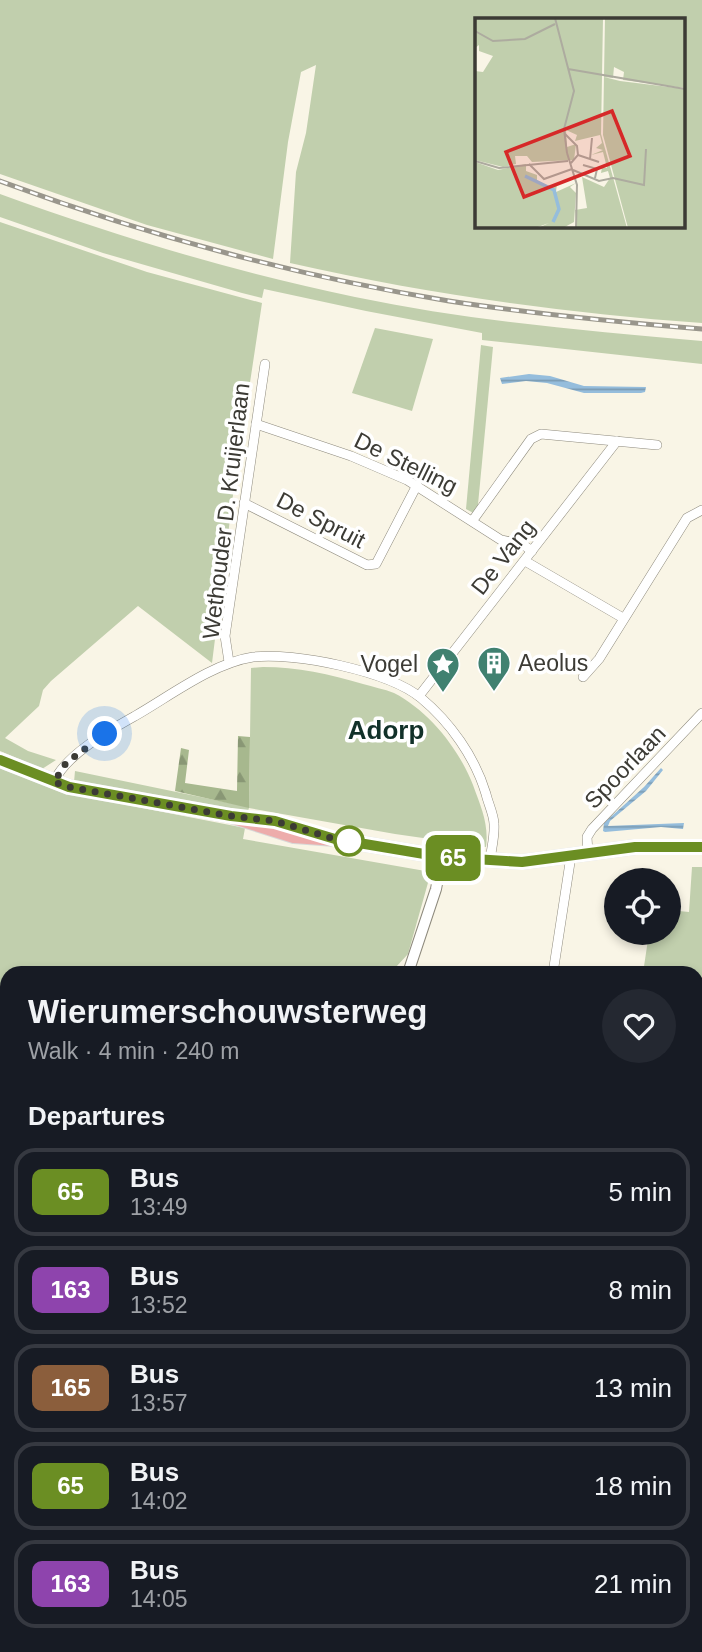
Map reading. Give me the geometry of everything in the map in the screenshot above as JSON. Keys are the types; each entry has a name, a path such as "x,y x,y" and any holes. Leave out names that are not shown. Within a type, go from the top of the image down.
{"main road":[{"path":"0,760 69,787 231,816 275,821 335,839 442,857 534,861 635,847 702,847"}],"street":[{"name":"Wethouder D. Kruijerlaan","path":"229,662 225,636 265,364"},
{"name":"De Stelling","path":"256,424 351,456 417,485 502,540 522,544 532,551"},
{"name":"De Vang","path":"473,520 531,439 541,434 657,445"},
{"name":"De Vang","path":"419,696 617,441"},
{"name":"De Spruit","path":"244,503 367,565 376,564 417,485"},
{"path":"583,677 599,659 687,518 702,510"},
{"path":"525,561 623,618"},
{"path":"54,782 66,763 105,734 229,662 254,657 286,656 331,663 387,680 419,696 442,717 462,745 481,780 494,824 490,861"},
{"name":"Spoorlaan","path":"588,853 587,837 592,829 702,713"},
{"path":"554,966 571,856"},
{"path":"410,966 436,888 442,857"}],"green space":[{"path":"0,0 702,0 702,323 495,301 290,263 296,172 306,133 316,65 301,72 288,142 273,259 147,225 0,174"},
{"path":"0,194 176,252 355,297 485,319 702,341 702,364 482,340 482,333 264,289 262,298 103,253 0,217"},
{"path":"0,222 147,272 262,303 233,495 212,663 138,606 51,681 43,690 39,706 5,738 28,751 56,760 42,769 0,751"},
{"path":"375,328 433,339 412,411 352,393"},
{"path":"481,345 493,347 477,515 466,509"},
{"path":"251,668 301,670 351,680 394,693 419,710 441,732 467,771 484,816 486,847 249,808 247,814 74,782 75,771 249,807"},
{"path":"238,736 250,737 249,808 175,791 181,748 189,750 185,783 237,791"},
{"path":"0,768 61,792 245,828 243,839 431,872 408,954 397,966 0,966"},
{"path":"692,867 702,867 702,966 644,966 647,945 681,945 681,911 689,912"}],"water":[{"path":"529,374 550,376 584,386 646,387 645,392 641,393 584,393 547,383 526,381 502,384 500,378"},
{"path":"661,768 663,770 646,791 610,821 608,826 684,823 683,829 661,827 603,831 604,823"}],"railway":[{"path":"0,181 166,236 335,279 481,306 702,329"}],"bus line":[{"name":"65","path":"0,760 69,787 231,816 275,821 335,839 442,857 522,862 635,847 702,847"}],"place":[{"name":"Aeolus","path":"494,693"},
{"name":"Vogel","path":"443,694"}],"district":[{"name":"Adorp","path":"386,730"}],"route":[{"path":"105,734 66,763 54,782 231,816 275,821 349,841"}]}
